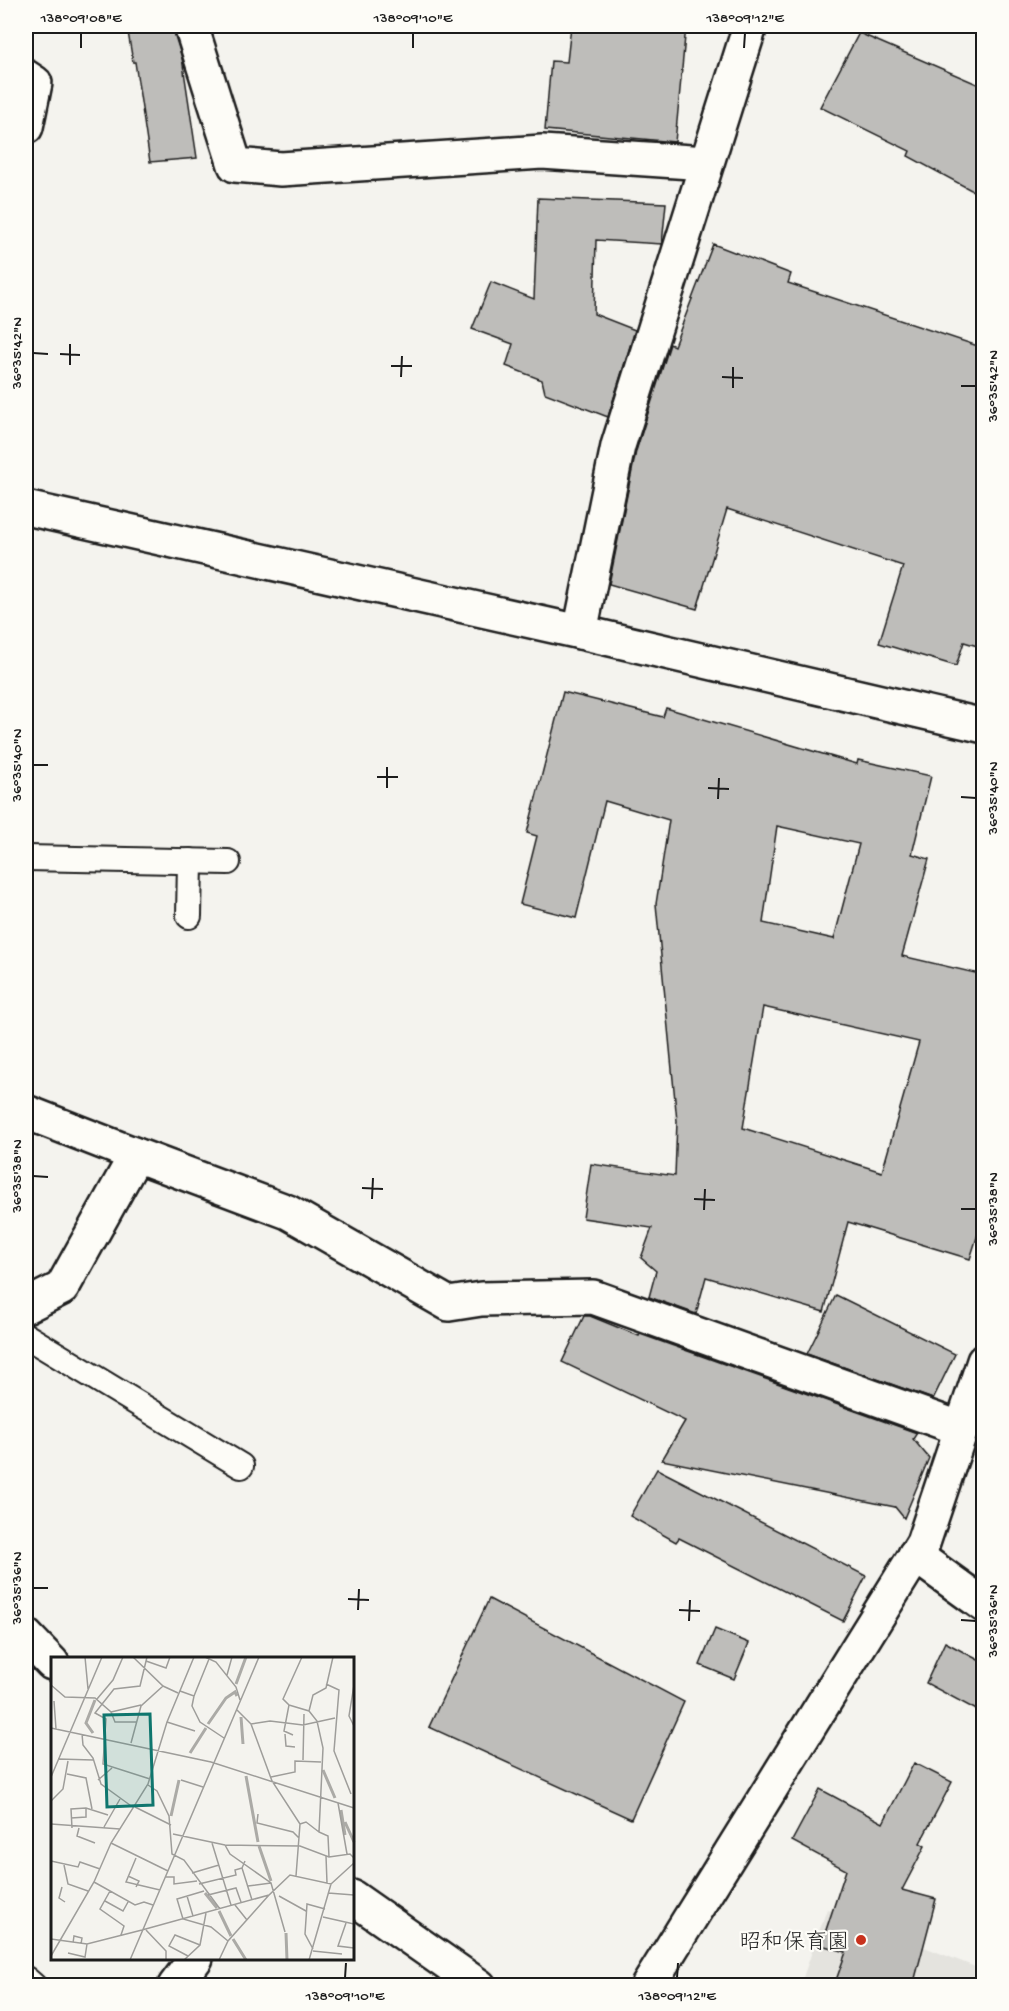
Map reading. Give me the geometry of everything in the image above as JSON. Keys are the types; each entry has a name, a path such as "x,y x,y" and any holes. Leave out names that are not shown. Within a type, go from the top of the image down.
{"street":[{"path":"191,26 235,165 281,169 542,152 706,163"},
{"path":"580,632 618,446 750,26"},
{"path":"26,77 35,83 26,127"},
{"path":"26,508 580,632 984,726"},
{"path":"26,1112 288,1212 449,1304 481,1299 593,1297 962,1429"},
{"path":"26,1306 62,1288 136,1155"},
{"path":"648,1986 923,1543 984,1360"},
{"path":"915,1555 984,1605"},
{"path":"26,1636 51,1662"},
{"path":"354,1898 479,1986"},
{"path":"175,1986 195,1960"}],"lane":[{"path":"26,858 228,861"},
{"path":"189,916 190,861"},
{"path":"26,1336 241,1466"},
{"path":"26,1979 34,1986"}],"shaded area":[{"name":"昭和保育園","path":"827,1909 983,1970 983,1985 800,1986"}],"building":[{"path":"127,26 173,26 182,58 197,158 150,162 135,62 133,62"},
{"path":"571,26 686,26 675,142 545,130 551,61 567,62"},
{"path":"859,33 984,87 984,197 908,156 910,151 820,107"},
{"path":"538,198 666,203 662,244 596,240 594,314 635,330 608,417 545,393 542,380 506,366 513,344 472,329 491,282 534,299"},
{"path":"713,244 791,274 788,283 984,348 984,648 964,642 956,666 879,643 903,566 727,509 697,609 609,584 636,451 670,344 674,346"},
{"path":"563,692 663,717 666,708 857,764 858,760 931,776 912,854 929,859 902,956 984,975 984,1215 970,1259 848,1222 824,1312 706,1277 696,1314 649,1297 656,1271 641,1258 652,1228 583,1218 591,1164 675,1176 677,1121 656,904 669,820 605,801 576,918 520,904 537,836 527,833","holes":["777,826 859,844 834,939 763,923","763,1007 919,1042 882,1172 743,1128"]},
{"path":"836,1295 955,1354 933,1399 807,1354"},
{"path":"584,1316 590,1316 639,1336 640,1334 917,1433 913,1439 929,1458 904,1518 895,1507 662,1460 685,1421 562,1362"},
{"path":"657,1469 866,1576 843,1621 679,1538 676,1542 630,1516"},
{"path":"489,1599 684,1702 631,1819 429,1727"},
{"path":"715,1629 749,1643 734,1679 700,1665"},
{"path":"945,1642 984,1663 984,1714 926,1683"},
{"path":"914,1763 952,1782 920,1843 925,1846 902,1890 936,1899 913,1986 834,1986 846,1952 821,1945 846,1870 792,1841 820,1789 883,1823"}],"place":[{"name":"昭和保育園","path":"861,1940"}]}
